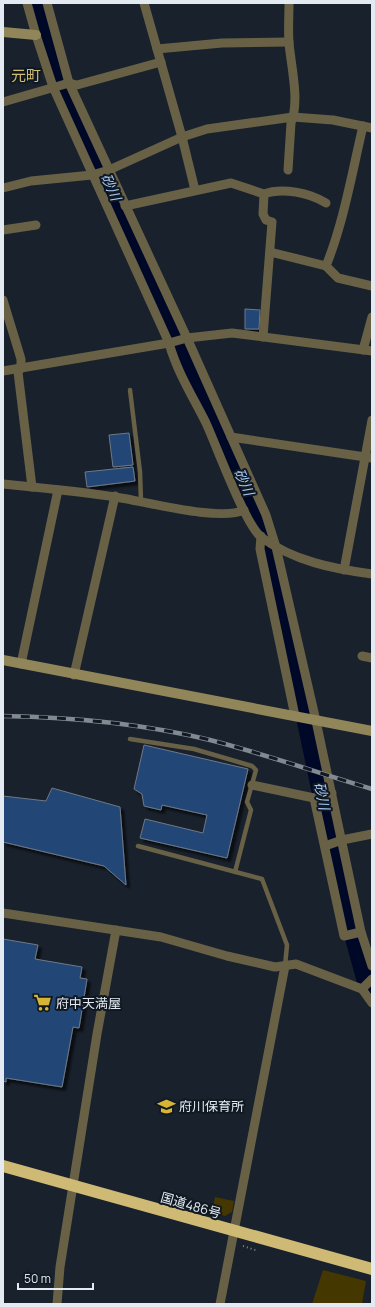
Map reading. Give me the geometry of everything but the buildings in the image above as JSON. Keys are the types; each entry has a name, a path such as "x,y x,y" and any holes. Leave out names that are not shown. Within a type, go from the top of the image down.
{"highway":[{"name":"国道486号","path":"3,1166 372,1270"}],"street":[{"path":"27,3 53,87 169,344 173,358 205,422 253,529 276,547 322,565 372,574"},
{"path":"47,3 69,82 187,338 266,515 276,547 316,721 361,932 372,966"},
{"path":"144,3 182,137 195,190"},
{"path":"288,170 291,123 293,117 294,84 289,42 289,3"},
{"path":"3,32 36,34"},
{"path":"157,49 222,43 289,42"},
{"path":"3,102 69,82 77,85 160,62"},
{"path":"3,188 31,181 92,175 109,170 182,137 207,129 293,117 333,120 372,128"},
{"path":"326,266 335,243 347,198 362,126"},
{"path":"125,206 230,183 264,194 272,191 293,192 318,197 326,203"},
{"path":"263,337 272,222 266,220 263,214 264,194"},
{"path":"3,230 36,225"},
{"path":"270,252 326,266 338,278 372,286"},
{"path":"3,300 21,360 21,368 18,372 32,487"},
{"path":"3,371 169,344 187,338 232,332 367,351 372,317"},
{"path":"344,570 368,458 372,420"},
{"path":"231,437 368,458"},
{"path":"3,484 114,496 205,512 238,513 244,510"},
{"path":"21,664 58,490"},
{"path":"74,675 114,496"},
{"path":"261,536 260,549 295,716"},
{"path":"362,656 372,658"},
{"path":"3,660 74,675 372,731"},
{"path":"252,784 314,798 332,793"},
{"path":"314,798 344,936 361,932"},
{"path":"325,846 342,840 372,834"},
{"path":"3,913 161,937 275,968 296,964 362,989 372,1003"},
{"path":"57,1304 60,1267 97,1034 116,930"},
{"path":"220,1304 285,966"},
{"path":"362,989 372,979"}],"lane":[{"path":"130,390 140,472 141,501"},
{"path":"130,739 194,749 252,766 256,770 247,802 251,810 235,872"},
{"path":"138,846 262,879 287,945 285,966"}],"path":[{"path":"243,1246 258,1251"}],"shaded area":[{"path":"215,1197 234,1201 232,1212 225,1216 212,1212"},
{"path":"323,1270 366,1281 362,1304 312,1304"}],"waterway":[{"name":"砂川","path":"39,3 59,74 259,515 271,555 343,898 365,978 372,986"}],"railway":[{"path":"3,716 107,722 185,734 251,751 372,789"}],"place":[{"name":"府中天満屋","path":"43,1003"},
{"name":"府川保育所","path":"166,1106"}],"district":[{"name":"元町","path":"26,76"}]}
